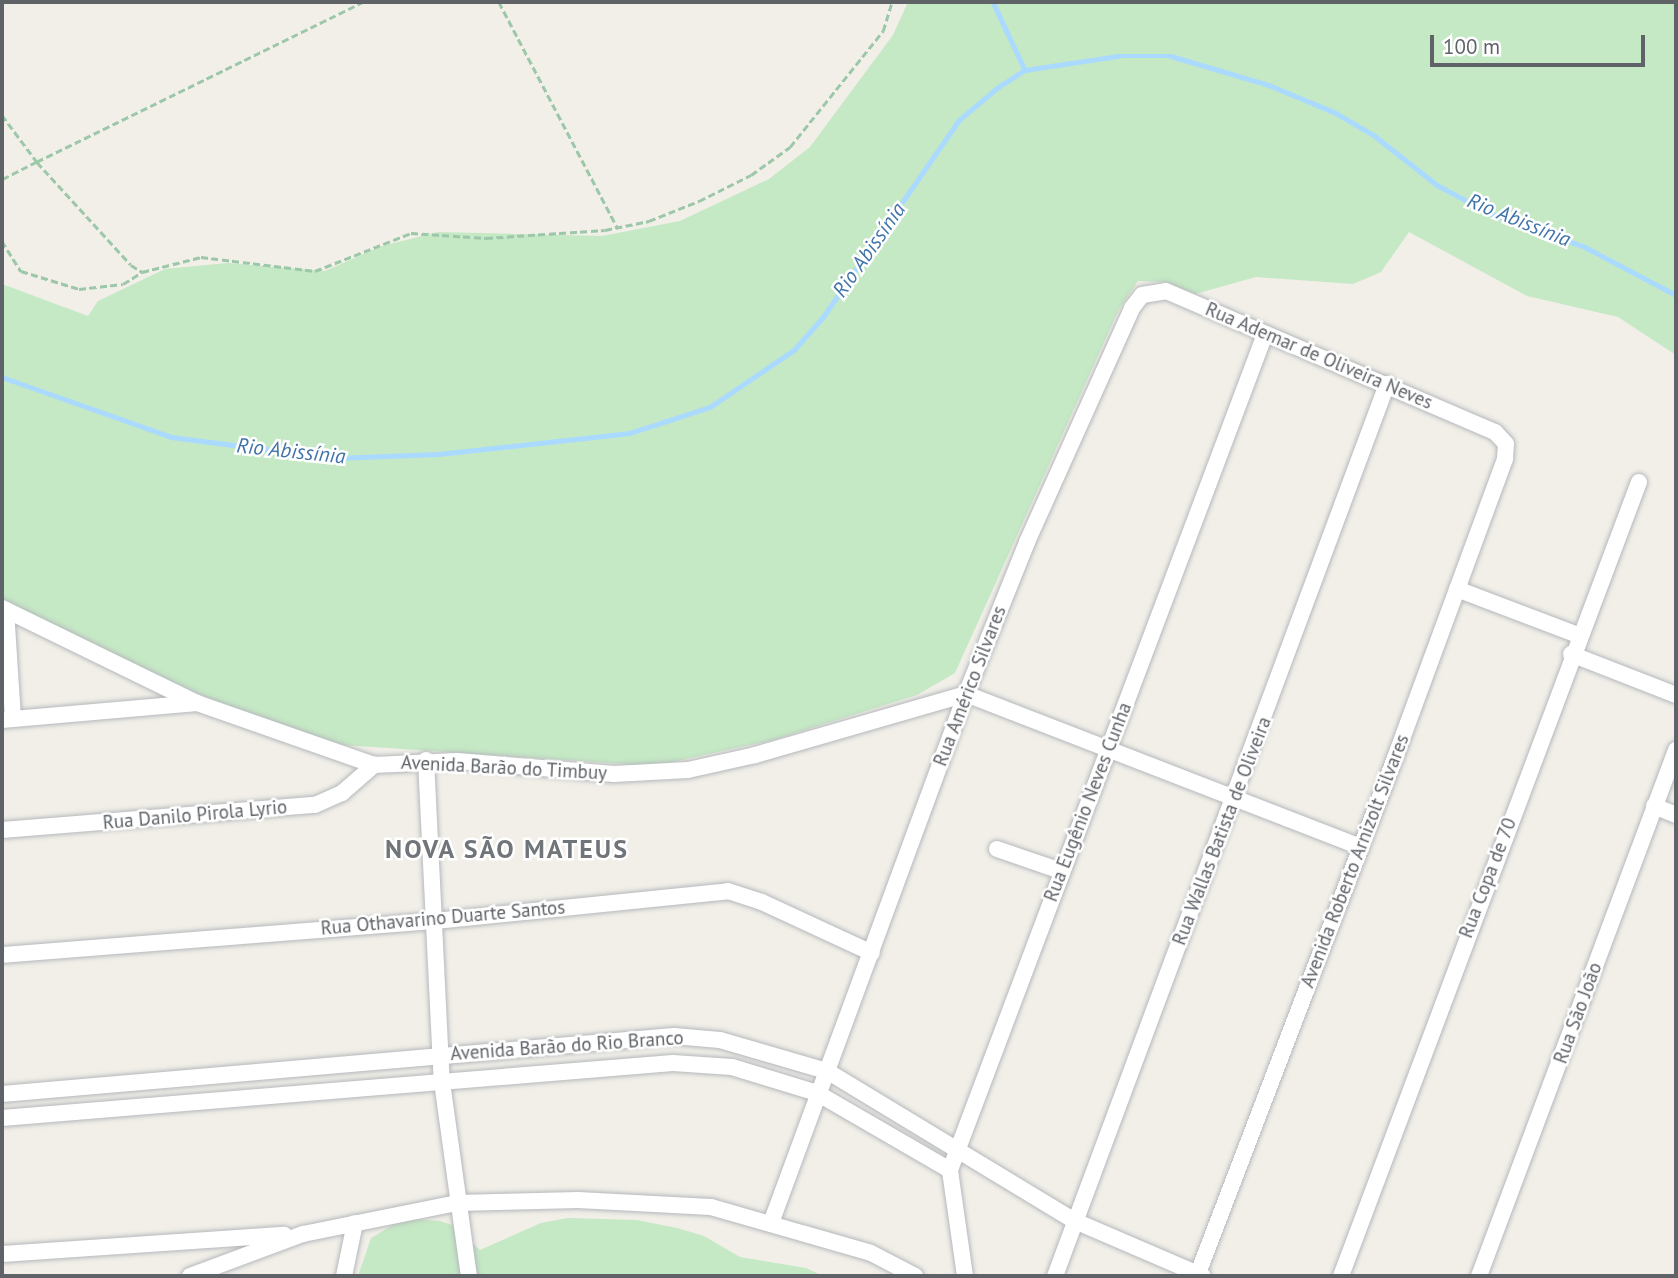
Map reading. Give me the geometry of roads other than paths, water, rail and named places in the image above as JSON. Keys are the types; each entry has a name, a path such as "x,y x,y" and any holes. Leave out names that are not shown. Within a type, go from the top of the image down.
{"street":[{"name":"Rua Ademar de Oliveira Neves","path":"1132,308 1142,295 1167,292 1495,432 1506,444"},
{"name":"Rua Américo Silvares","path":"771,1223 965,694 1027,542 1132,308"},
{"name":"Rua Eugênio Neves Cunha","path":"965,1276 950,1170 1265,334"},
{"name":"Rua Wallas Batista de Oliveira","path":"1055,1276 1235,799 1387,384"},
{"name":"Avenida Roberto Arnizolt Silvares","path":"1199,1276 1505,459 1506,444"},
{"name":"Rua Copa de 70","path":"1341,1276 1578,635 1639,482"},
{"path":"1457,589 1578,635"},
{"path":"7,720 4,609 197,703"},
{"path":"1572,654 1676,695"},
{"path":"965,694 1361,847"},
{"name":"Avenida Barão do Timbuy","path":"7,720 197,703 374,765 426,760 614,774 688,770 755,755 965,694"},
{"name":"Rua São João","path":"1479,1276 1676,750"},
{"path":"426,760 442,1082 469,1276"},
{"name":"Rua Danilo Pirola Lyrio","path":"2,830 315,805 342,793 374,765"},
{"path":"1654,806 1676,815"},
{"path":"997,849 1062,871"},
{"name":"Rua Othavarino Duarte Santos","path":"2,955 435,921 728,891 762,902 872,953"},
{"path":"673,1063 674,1036"},
{"name":"Avenida Barão do Rio Branco","path":"2,1094 674,1036 762,1049 827,1071 1075,1221 1199,1276"},
{"name":"Avenida Barão do Rio Branco","path":"2,1118 673,1063 732,1067 817,1093 950,1170"},
{"path":"2,1254 303,1234 457,1203 653,1202 711,1207 771,1223 871,1253 915,1276"},
{"path":"344,1276 355,1223"},
{"path":"190,1276 303,1234"}],"waterway":[{"path":"993,2 1025,70"},
{"name":"Rio Abissínia","path":"2,377 171,437 335,458 438,454 630,433 710,407 794,350 823,317 958,121 997,88 1025,70 1118,56 1171,56 1269,85 1334,112 1375,136 1437,185 1492,214 1585,247 1676,295"}],"district":[{"name":"NOVA SÃO MATEUS","path":"507,849"}]}
